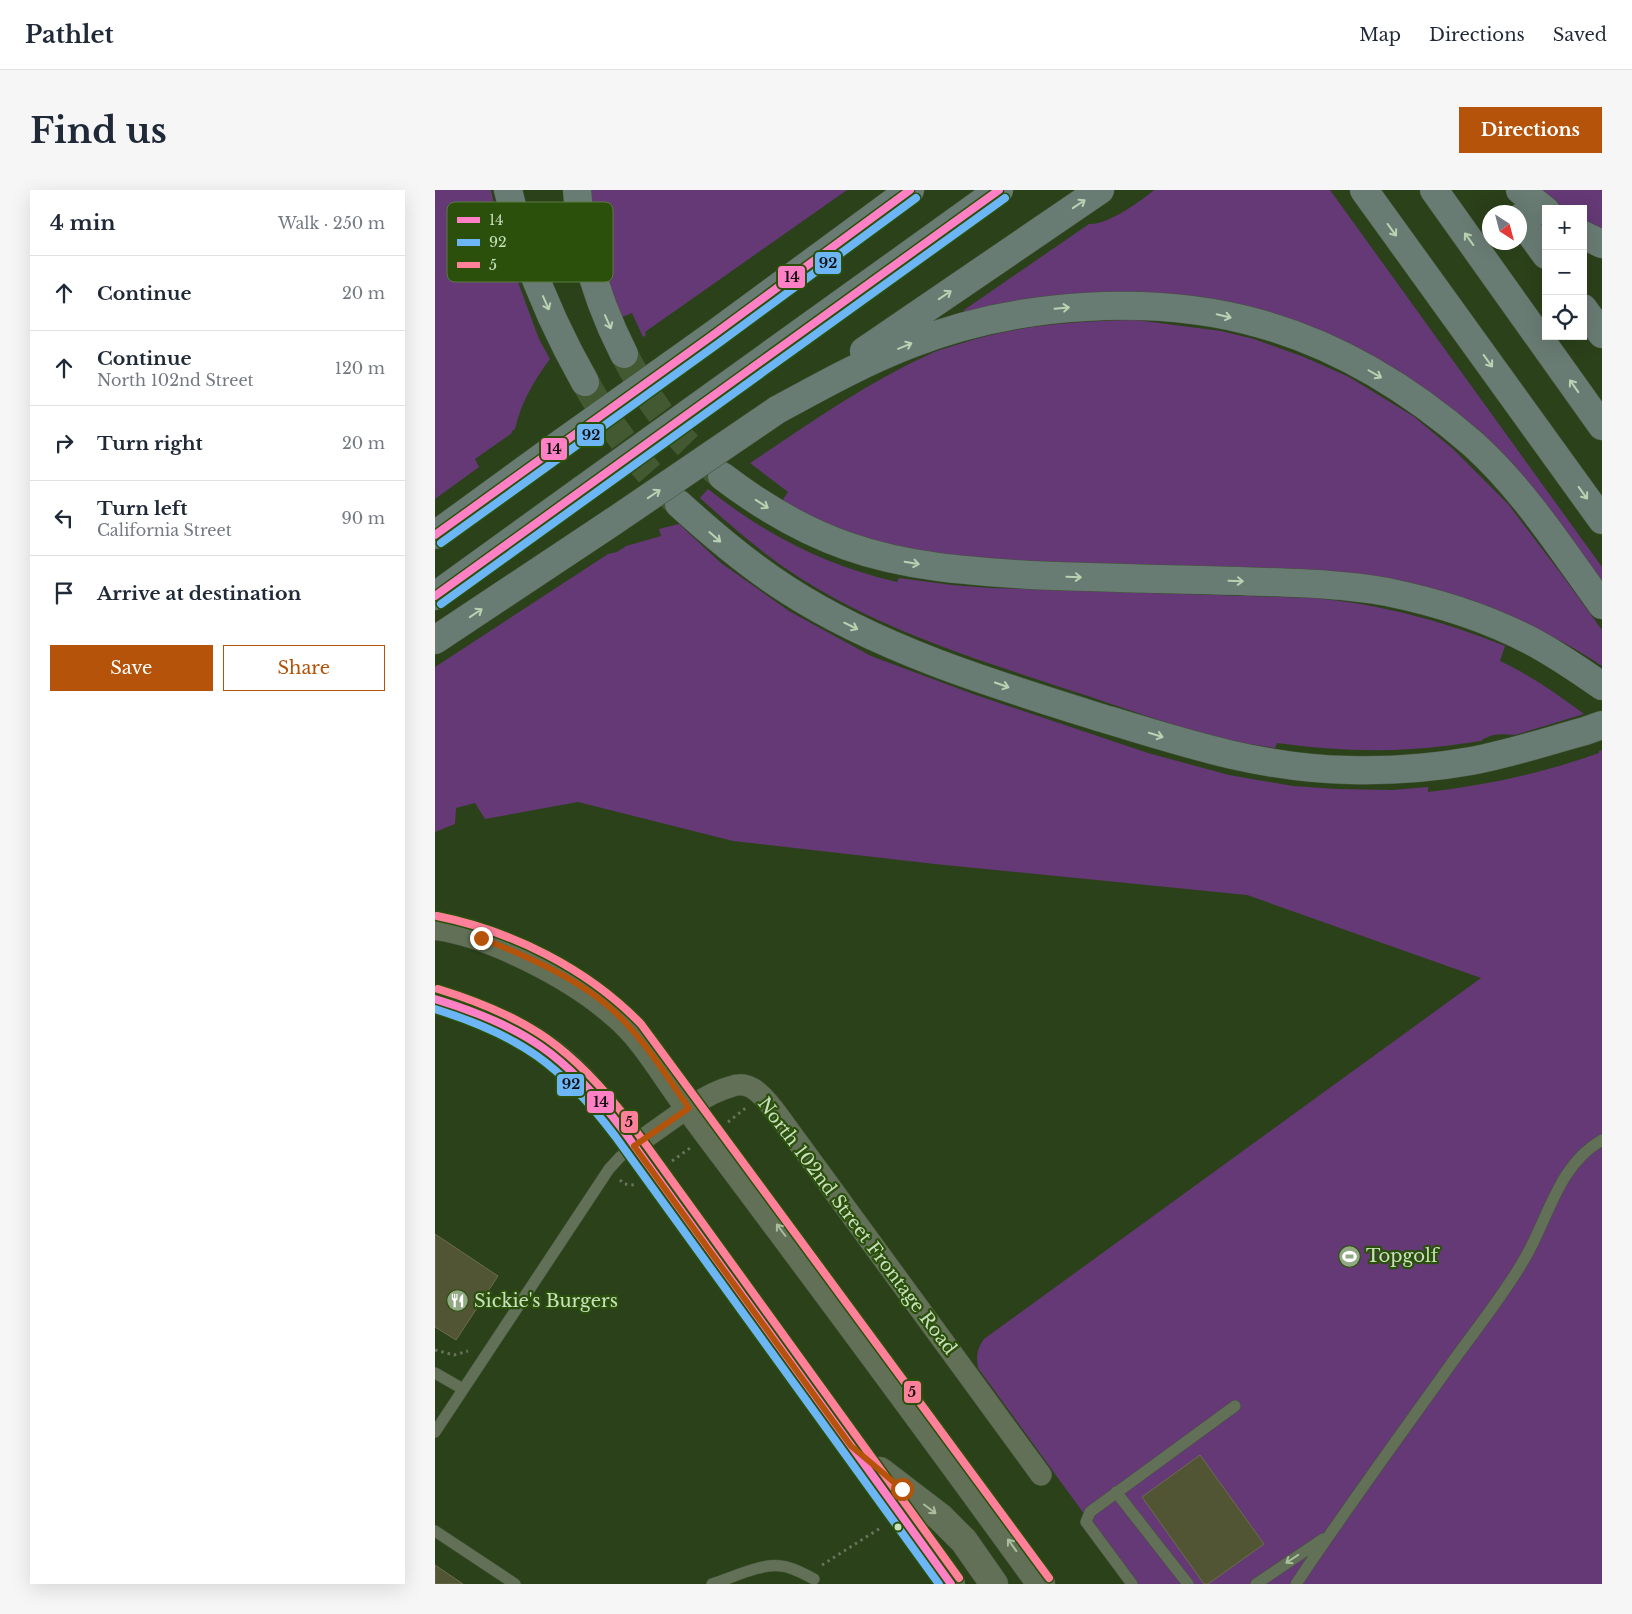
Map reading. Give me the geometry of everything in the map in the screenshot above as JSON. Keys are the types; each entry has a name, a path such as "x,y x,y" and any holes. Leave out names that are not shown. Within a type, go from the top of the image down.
{"highway":[{"path":"435,535 910,190"},
{"path":"435,596 999,190"},
{"path":"435,640 614,522 1100,190"},
{"path":"1364,190 1602,520"},
{"path":"1434,190 1602,426"},
{"path":"1500,190 1511,205"},
{"path":"1520,190 1542,208"},
{"path":"1527,229 1542,250"},
{"path":"1587,237 1602,244"},
{"path":"538,282 561,336 585,382"},
{"path":"593,282 603,310 624,354"},
{"path":"777,410 844,374 903,346 947,331 993,319 1040,310 1079,307 1148,307 1212,313 1261,324 1312,343 1360,365 1402,390 1473,445 1509,480 1539,517 1602,605"},
{"path":"1587,313 1602,334"},
{"path":"722,476 768,508 810,531 845,545 896,560 1000,573 1326,584 1386,592 1438,605 1486,621 1531,641 1571,664 1602,686"},
{"path":"679,504 718,539 761,573 815,606 868,634 916,655 1025,693 1189,746 1230,755 1308,767 1388,770 1473,761 1593,728"}],"main road":[{"path":"435,926 481,938 541,964 599,1000 623,1020 643,1043 689,1108 887,1371 1041,1584"},
{"path":"435,1000 485,1016 525,1035 573,1072 597,1097 951,1584"},
{"path":"851,1446 902,1489 940,1517 964,1541 994,1584"}],"street":[{"name":"North 102nd Street Frontage Road","path":"634,1146 689,1108 715,1093 730,1086 743,1085 753,1089 767,1102 1041,1475"}],"lane":[{"path":"1296,1584 1525,1258 1571,1166 1584,1153 1602,1140"},
{"path":"435,1432 609,1169 634,1146"},
{"path":"435,1373 463,1389"},
{"path":"1132,1584 1087,1522 1090,1512 1235,1406"},
{"path":"1116,1492 1188,1584"},
{"path":"435,1531 515,1584"},
{"path":"1256,1584 1329,1535"},
{"path":"712,1584 768,1566 782,1566 810,1577"}],"path":[{"path":"727,1122 751,1104"},
{"path":"670,1162 689,1148"},
{"path":"435,1350 454,1355 467,1352 473,1344"},
{"path":"810,1577 884,1526"}],"shaded area":[{"path":"435,190 491,190 494,202 447,202 447,282 518,282 539,339 550,359 529,392 512,433 475,459 479,467 435,499"},
{"path":"583,190 847,190 645,332 646,335 643,337 632,313 615,320 606,282 613,282 613,202 586,202"},
{"path":"1154,190 1330,190 1602,567 1602,593 1431,398 1429,392 1342,342 1293,323 964,314 964,310 1089,224 1096,224 1114,217"},
{"path":"1537,190 1602,190 1602,233 1587,227 1587,205 1553,205"},
{"path":"1136,320 1221,331 1254,339 1304,357 1349,377 1413,416 1453,449 1508,504 1562,575 1602,630 1602,666 1542,631 1478,604 897,555 778,507 788,492 750,463 882,378 938,350 978,338 1045,325"},
{"path":"708,489 751,520 797,546 846,567 897,582 899,578 990,588 1315,598 1388,609 1435,621 1505,646 1500,661 1543,685 1584,714 1515,735 1497,735 1481,741 1438,747 1378,750 1310,747 1277,743 1275,748 1223,739 967,656 864,614 800,578 736,530 700,498"},
{"path":"679,524 721,563 789,611 871,656 973,694 1148,753 1229,775 1293,786 1393,790 1428,787 1428,792 1472,786 1536,772 1599,753 1602,750 1602,1584 1135,1584 978,1368 978,1353 984,1339 1481,978 1247,895 935,864 733,841 578,802 485,819 475,803 456,808 455,824 435,832 435,667 608,554 617,552 626,546 661,536 659,529"}],"building":[{"name":"Sickie's Burgers","path":"435,1234 498,1276 456,1340 435,1327"},
{"path":"1200,1455 1264,1544 1208,1584 1204,1584 1142,1497"},
{"path":"435,1565 463,1584 435,1584"}],"tunnel":[{"path":"624,354 665,420 705,462 721,475"},
{"path":"585,382 605,415 628,446 652,476 679,504"}],"transit line":[{"name":"14","path":"435,535 713,335 910,190"},
{"name":"14","path":"435,596 999,190"},
{"name":"92","path":"441,543 719,343 916,198"},
{"name":"92","path":"441,604 1005,198"},
{"name":"5","path":"437,916 493,931 547,955 597,986 641,1024 1049,1578"},
{"name":"5","path":"438,989 498,1011 547,1038 568,1055 610,1098 631,1124 959,1578"},
{"name":"14","path":"435,999 494,1020 541,1046 582,1082 602,1104 623,1130 951,1584"},
{"name":"92","path":"435,1009 465,1019 516,1042 557,1072 595,1111 939,1584"}],"place":[{"name":"Topgolf","path":"1350,1256"},
{"name":"Sickie's Burgers","path":"458,1301"}],"route":[{"path":"481,938 541,964 577,985 623,1020 643,1043 689,1108 634,1146 851,1446 902,1489"}]}
